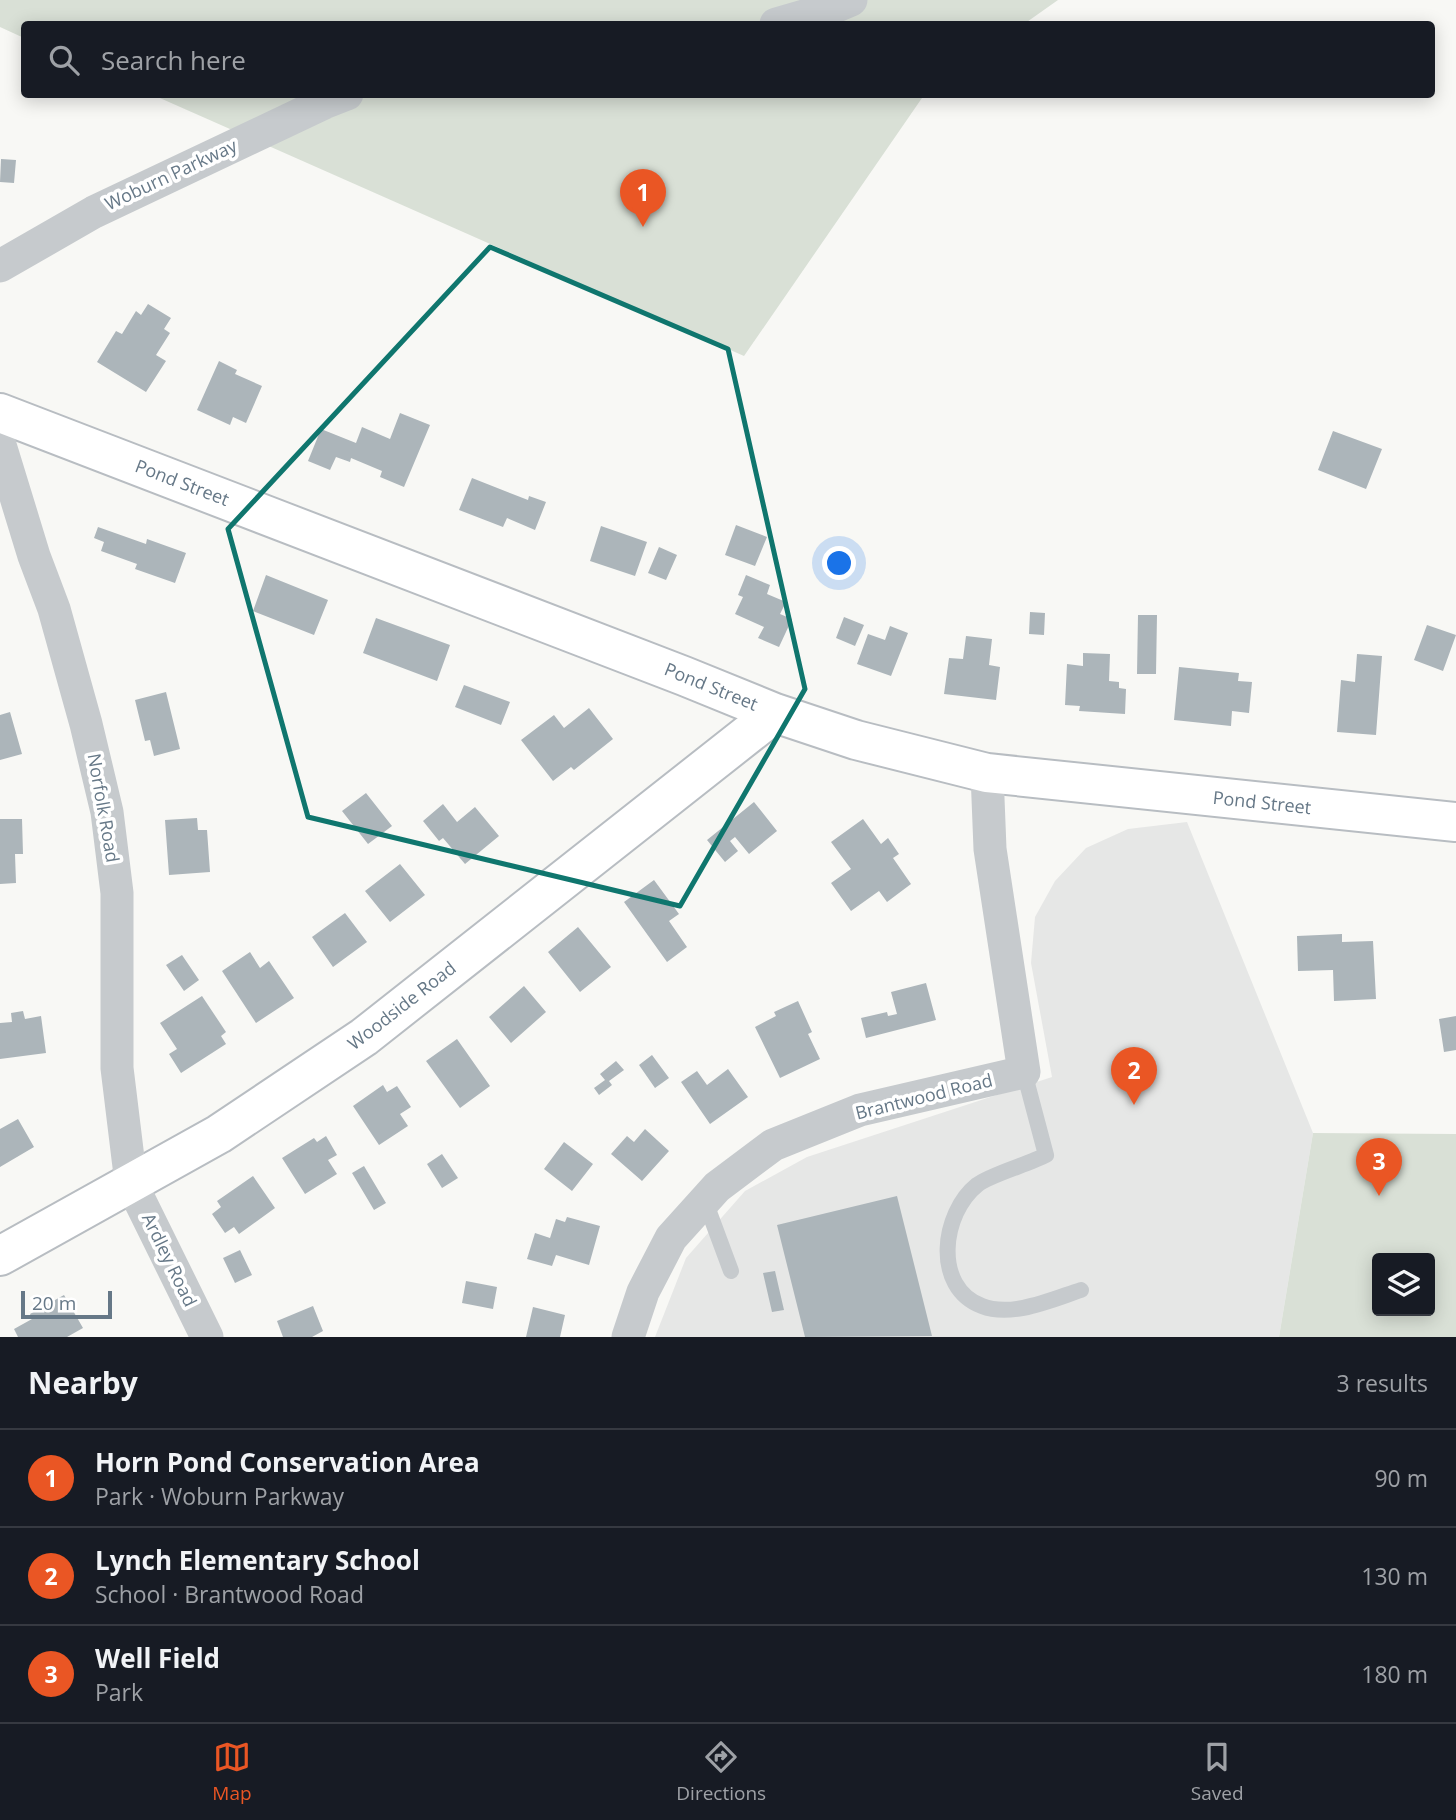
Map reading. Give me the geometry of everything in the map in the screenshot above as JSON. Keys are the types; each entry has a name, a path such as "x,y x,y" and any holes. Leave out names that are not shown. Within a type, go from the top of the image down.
{"street":[{"path":"786,21 851,0"},
{"name":"Woburn Parkway","path":"0,266 94,212 337,98"},
{"name":"Pond Street","path":"0,414 775,713 856,740 987,773 1456,822"},
{"name":"Norfolk Road","path":"0,445 34,556 54,609 107,812 117,893 117,1068 131,1183"},
{"name":"Woodside Road","path":"0,1256 219,1135 364,1037 775,713"},
{"path":"987,773 990,849 1024,1072"},
{"name":"Brantwood Road","path":"628,1337 643,1293 671,1238 717,1187 773,1145 860,1111 1024,1072"},
{"name":"Ardley Road","path":"131,1183 207,1337"}],"lane":[{"path":"1024,1072 1046,1155 978,1184 955,1212 947,1237 948,1260 955,1283 965,1296 983,1307 1005,1310 1033,1305 1081,1290"},
{"path":"705,1201 731,1271"}],"highlighted area":[{"path":"490,247 728,349 805,689 680,906 308,817 228,529"}],"shaded area":[{"path":"0,0 1058,0 1028,21 21,21 21,37 0,27"},
{"path":"160,98 922,98 744,356"},
{"path":"1187,822 1313,1133 1279,1337 655,1337 686,1258 745,1191 807,1157 1052,1077 1031,963 1035,917 1055,881 1086,848 1128,829"},
{"path":"1313,1133 1456,1134 1456,1337 1279,1337"}],"building":[{"path":"1,159 16,160 14,183 0,182"},
{"path":"148,304 171,318 164,329 170,333 156,355 166,361 146,392 97,362 116,331 122,334 136,311 141,315"},
{"path":"219,361 237,370 235,374 262,386 246,423 233,417 230,425 197,410"},
{"path":"400,413 430,425 404,487 380,477 382,471 351,458 350,462 336,457 330,470 308,461 321,429 356,443 362,427 390,439"},
{"path":"1333,431 1382,449 1366,489 1318,470"},
{"path":"472,478 528,500 529,496 546,502 535,530 507,518 503,527 459,510"},
{"path":"736,525 767,537 755,566 725,555"},
{"path":"601,526 647,542 635,576 590,561"},
{"path":"98,527 146,544 147,539 186,553 175,583 135,569 137,564 101,551 104,542 94,538"},
{"path":"659,547 677,555 666,580 648,573"},
{"path":"266,575 328,600 314,635 253,611"},
{"path":"746,575 770,585 767,594 786,602 780,614 792,619 779,647 758,638 764,627 735,614 743,597 738,595"},
{"path":"1030,612 1045,613 1044,635 1029,634"},
{"path":"1138,615 1157,615 1156,674 1137,674"},
{"path":"844,617 864,625 855,646 836,638"},
{"path":"376,618 450,645 437,681 363,653"},
{"path":"1427,625 1456,635 1443,671 1414,660"},
{"path":"890,626 908,633 891,676 857,664 868,634 885,640"},
{"path":"966,636 992,639 989,665 1000,667 996,700 944,694 949,658 963,659"},
{"path":"1083,653 1110,654 1109,681 1119,682 1119,688 1126,689 1125,714 1079,711 1080,706 1065,705 1067,664 1083,666"},
{"path":"1357,654 1382,656 1376,735 1337,732 1341,680 1355,682"},
{"path":"1179,667 1239,673 1238,681 1252,682 1249,713 1232,711 1231,726 1174,720"},
{"path":"464,685 510,702 501,725 455,707"},
{"path":"166,692 180,749 154,756 150,740 145,741 135,700"},
{"path":"589,708 613,739 574,770 571,767 553,781 521,740 554,715 564,728"},
{"path":"10,712 22,754 0,760 0,715"},
{"path":"366,793 392,826 368,844 342,811"},
{"path":"754,802 777,831 749,854 735,837 730,841 738,851 725,862 707,840"},
{"path":"443,804 457,822 475,807 499,836 465,864 443,838 439,841 423,821"},
{"path":"197,818 198,830 207,830 210,872 169,875 165,820"},
{"path":"0,819 22,819 23,854 15,854 16,883 0,884"},
{"path":"863,819 881,844 888,838 899,854 893,858 911,884 887,902 879,891 851,911 831,883 851,869 831,842"},
{"path":"400,864 425,895 390,922 365,891"},
{"path":"654,880 679,914 669,921 687,947 667,962 624,902"},
{"path":"345,913 367,942 333,967 312,937"},
{"path":"578,927 611,967 580,992 548,952"},
{"path":"1342,934 1342,942 1373,941 1376,999 1334,1001 1333,970 1298,971 1297,936"},
{"path":"250,952 260,968 269,961 294,998 256,1023 222,971"},
{"path":"182,955 199,980 184,991 166,965"},
{"path":"926,983 936,1020 866,1038 861,1018 887,1012 888,1016 897,1014 891,992"},
{"path":"524,986 546,1012 511,1043 489,1017"},
{"path":"202,996 226,1032 221,1036 226,1044 181,1073 169,1054 177,1049 160,1023"},
{"path":"798,1001 812,1032 808,1034 820,1059 780,1078 755,1027 776,1016 774,1012"},
{"path":"23,1011 25,1019 41,1016 46,1053 0,1059 0,1023 12,1022 11,1013"},
{"path":"1456,1016 1456,1050 1444,1052 1439,1019"},
{"path":"457,1039 490,1086 460,1108 426,1061"},
{"path":"652,1055 669,1078 655,1088 639,1065"},
{"path":"616,1061 624,1070 609,1081 612,1085 599,1095 594,1088 605,1080 600,1074"},
{"path":"728,1069 748,1097 710,1124 681,1082 697,1071 707,1085"},
{"path":"383,1085 387,1092 397,1086 411,1107 400,1114 408,1126 379,1145 353,1106"},
{"path":"18,1119 34,1147 0,1167 0,1129"},
{"path":"645,1129 669,1151 642,1181 611,1154 627,1136 634,1142"},
{"path":"326,1136 337,1155 328,1160 337,1174 305,1194 282,1158 314,1138 317,1142"},
{"path":"564,1142 593,1164 572,1191 544,1169"},
{"path":"442,1154 458,1178 442,1188 427,1164"},
{"path":"364,1166 386,1203 374,1210 352,1173"},
{"path":"253,1176 275,1208 239,1234 234,1227 225,1233 212,1214 221,1207 217,1201"},
{"path":"897,1196 932,1336 805,1337 777,1225"},
{"path":"567,1217 600,1226 589,1265 556,1255 552,1266 527,1259 535,1233 550,1238 556,1219 565,1222"},
{"path":"240,1250 252,1275 235,1283 223,1258"},
{"path":"775,1271 784,1310 772,1312 763,1273"},
{"path":"466,1281 497,1287 493,1309 462,1303"},
{"path":"64,1295 83,1328 67,1337 18,1337 14,1329 32,1319 30,1314"},
{"path":"313,1306 323,1331 312,1337 283,1337 277,1321"},
{"path":"533,1307 565,1315 560,1337 526,1337"}],"place":[{"name":"Horn Pond Conservation Area","path":"643,227"},
{"name":"Lynch Elementary School","path":"1134,1105"},
{"name":"Well Field","path":"1379,1196"}]}
